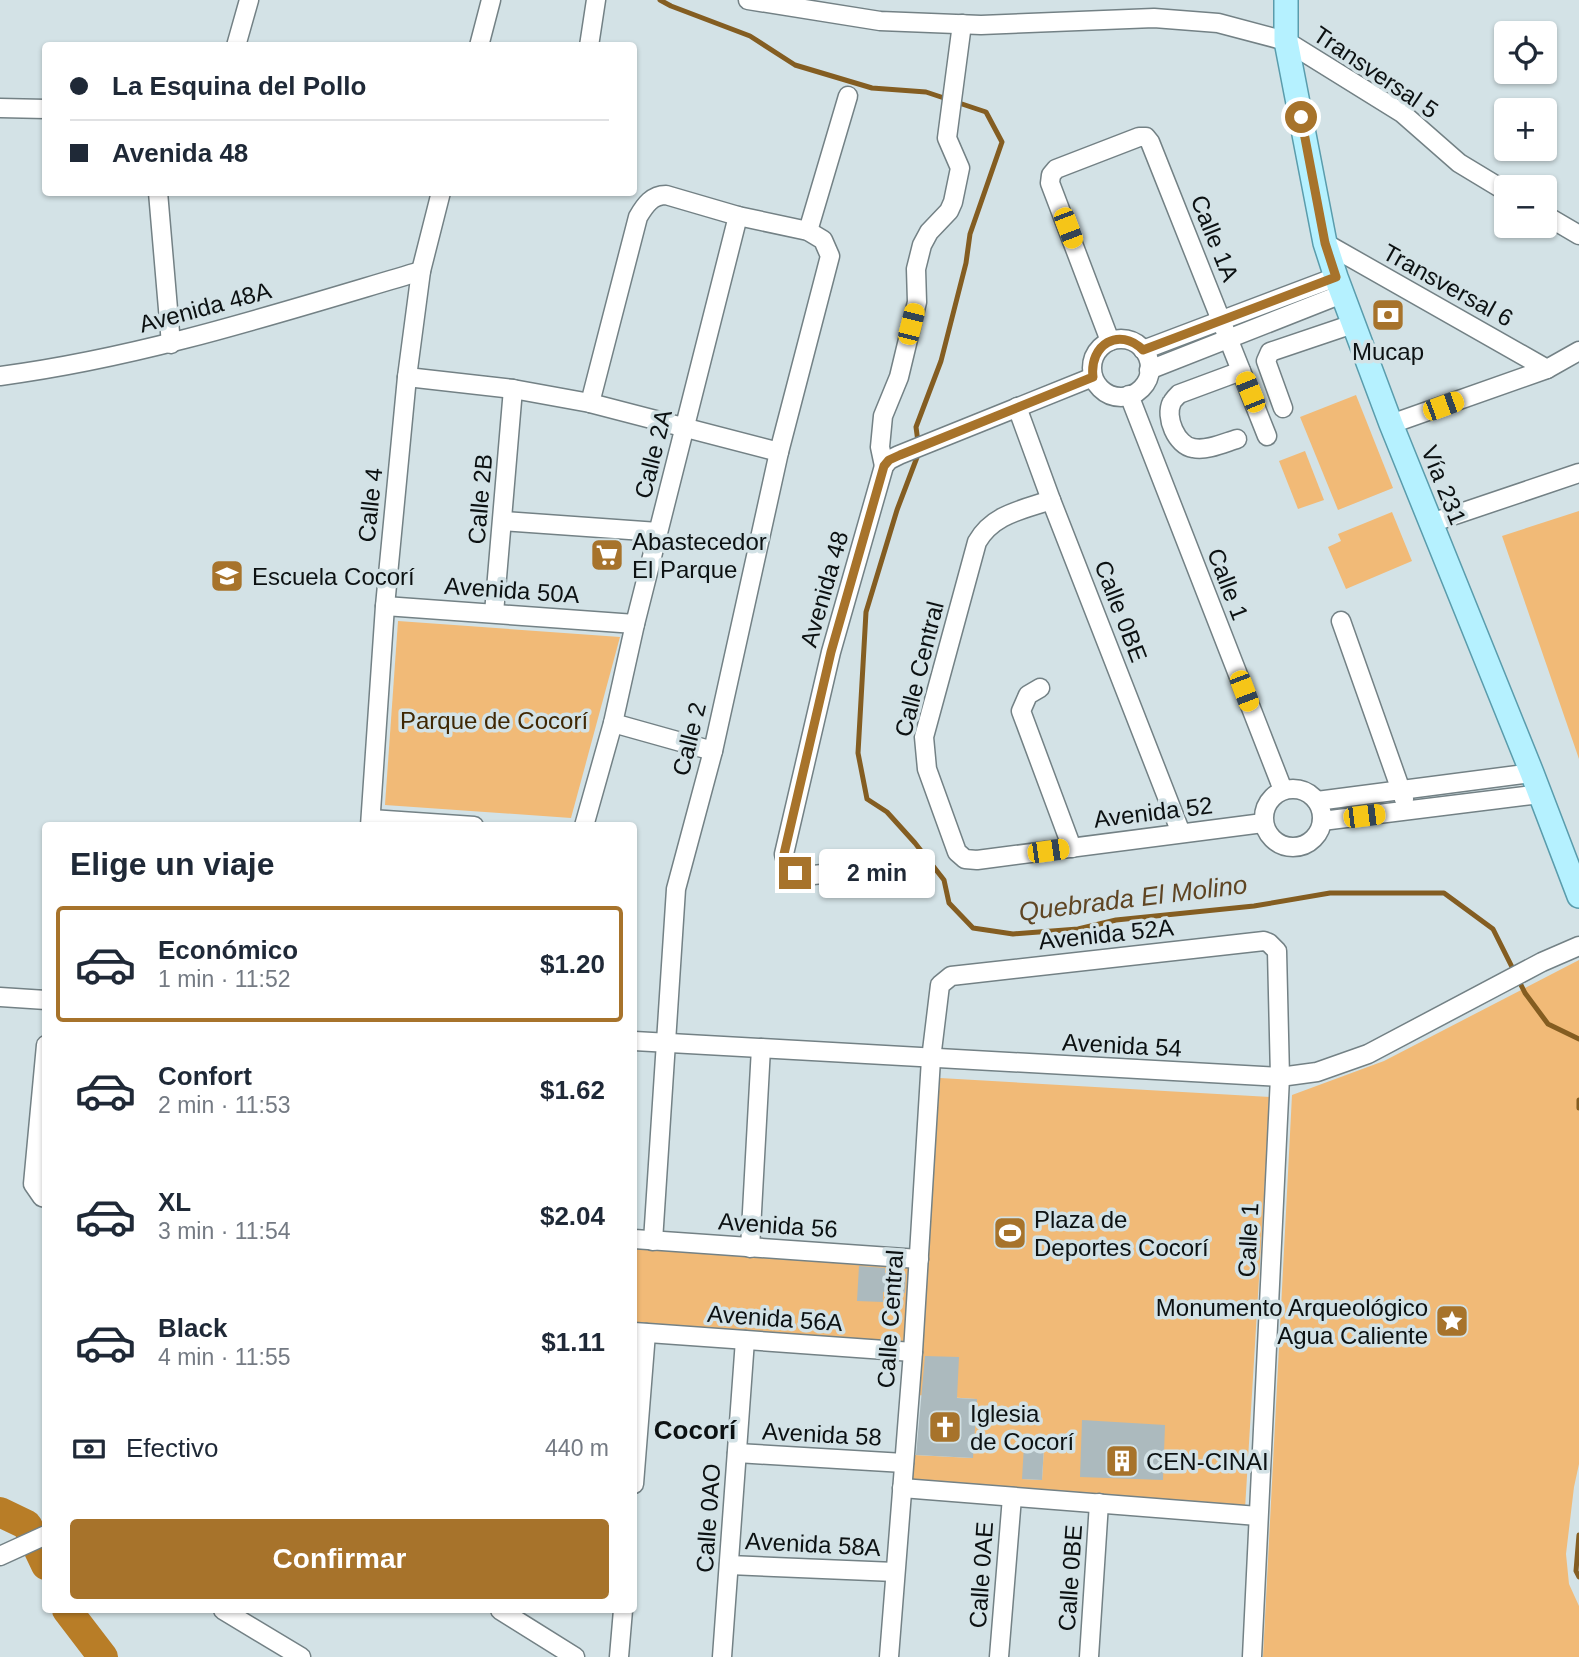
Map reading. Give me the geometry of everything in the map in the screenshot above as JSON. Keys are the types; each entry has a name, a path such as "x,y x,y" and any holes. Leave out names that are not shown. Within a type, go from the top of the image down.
{"main road":[{"name":"Vía 231","path":"1286,0 1286,41 1325,243 1339,286 1391,424 1579,896"}],"street":[{"path":"237,42 249,0"},
{"path":"480,42 491,0"},
{"path":"590,42 596,0"},
{"name":"Transversal 5","path":"748,0 880,20 962,24 1154,18 1218,23 1286,41 1402,113 1459,163 1494,184"},
{"path":"884,466 880,447 883,416 900,377 917,302 916,269 922,245 929,232 949,211 960,168 947,138 962,24"},
{"path":"590,403 638,217 647,205 659,195 666,195 738,216 808,231 848,96"},
{"path":"0,108 42,109"},
{"name":"Calle 1A","path":"1110,341 1051,183 1051,175 1056,169 1139,137 1146,137 1268,436"},
{"path":"159,196 171,344"},
{"name":"Calle 4","path":"370,822 385,606 407,377 421,271 440,196"},
{"name":"Calle 2A","path":"585,822 613,723 635,624 738,216"},
{"path":"1557,222 1579,235"},
{"name":"Calle 2","path":"653,1241 676,890 713,751 779,452 830,256 823,240 808,231"},
{"name":"Transversal 6","path":"1325,243 1547,369"},
{"name":"Avenida 48A","path":"0,376 61,368 171,344 421,271"},
{"path":"1143,350 1221,320 1339,286"},
{"path":"1149,370 1229,339 1339,286"},
{"path":"1283,408 1266,362 1270,352 1353,324"},
{"path":"1125,339 1143,350 1147,356 1149,370 1143,386 1129,396 1111,395 1097,384 1092,366 1094,355 1101,347 1110,341 1125,339"},
{"path":"1391,424 1547,369 1579,351"},
{"path":"1237,439 1211,447 1195,449 1185,446 1177,438 1170,412 1172,401 1180,394 1241,370"},
{"path":"407,377 513,389 590,403 779,452"},
{"path":"884,466 889,460 900,455 1093,377"},
{"name":"Calle 2B","path":"494,613 513,389"},
{"name":"Calle 1","path":"1129,396 1283,790"},
{"name":"Calle 0BE","path":"1017,407 1181,833"},
{"name":"Avenida 48","path":"869,869 804,876 787,866 784,854 831,652 884,466"},
{"path":"1432,523 1579,473"},
{"name":"Calle Central","path":"965,859 957,852 927,769 925,737 977,542 985,528 995,520 1051,500"},
{"path":"503,522 658,532"},
{"name":"Avenida 50A","path":"385,606 635,624"},
{"path":"1341,621 1407,810"},
{"path":"1040,688 1028,695 1021,711 1072,848"},
{"path":"613,723 713,751"},
{"path":"1317,801 1401,790 1536,783"},
{"path":"1322,821 1407,810 1536,783"},
{"path":"1290,788 1306,791 1317,801 1322,821 1313,839 1304,845 1294,847 1274,841 1267,833 1263,823 1264,809 1271,797 1290,788"},
{"name":"Avenida 52","path":"965,859 977,860 1263,823"},
{"name":"Avenida 52A","path":"940,985 951,976 1264,941 1277,951"},
{"name":"Avenida 54","path":"637,1041 1280,1077 1317,1072 1368,1054 1542,962 1579,946"},
{"name":"Calle 1","path":"1251,1657 1280,1077 1277,951"},
{"name":"Calle Central","path":"889,1657 913,1352 931,1059 940,985"},
{"path":"0,997 42,1000"},
{"path":"750,1248 761,1048"},
{"path":"39,1191 42,1128"},
{"name":"Avenida 56","path":"637,1239 919,1259"},
{"path":"637,1408 640,1332"},
{"name":"Avenida 56A","path":"640,1332 913,1352"},
{"name":"Calle 0AO","path":"722,1657 745,1340"},
{"name":"Avenida 58","path":"737,1453 904,1463"},
{"path":"902,1488 1258,1516"},
{"name":"Calle 0AE","path":"999,1657 1012,1497"},
{"name":"Calle 0BE","path":"1089,1657 1099,1503"},
{"path":"0,1556 42,1537"},
{"name":"Avenida 58A","path":"729,1565 895,1572"},
{"path":"228,1613 301,1657"},
{"path":"619,1657 623,1613"},
{"path":"520,1616 575,1657"}],"green space":[{"path":"1356,395 1393,488 1338,510 1300,417"},
{"path":"1305,451 1324,500 1298,509 1279,461"},
{"path":"1579,511 1579,759 1502,536"},
{"path":"1392,512 1412,561 1346,589 1328,547 1341,541 1338,534"},
{"name":"Parque de Cocorí","path":"398,621 620,637 571,818 385,805"},
{"path":"1579,960 1579,1464 1566,1554 1569,1584 1579,1606 1579,1657 1263,1657 1292,1095 1384,1061"},
{"path":"940,1078 1270,1097 1245,1509 912,1485 914,1455 972,1458 976,1399 917,1395","holes":["1044,1446 1042,1480 1022,1479"]},
{"path":"637,1246 914,1265 906,1345 637,1326"}],"building":[{"path":"859,1266 885,1268 885,1273 906,1274 905,1293 883,1292 883,1302 857,1301"},
{"name":"Iglesia de Cocorí","path":"925,1356 959,1357 957,1398 977,1399 973,1458 916,1455"},
{"name":"CEN-CINAI","path":"1082,1420 1165,1425 1163,1480 1080,1477"},
{"path":"1024,1445 1044,1446 1042,1480 1022,1479"}],"waterway":[{"name":"Quebrada El Molino","path":"660,0 750,36 795,65 872,88 926,92 986,112 1002,142 970,234 966,263 941,361 916,427 918,442"},
{"name":"Quebrada El Molino","path":"919,452 897,510 866,612 858,753 867,799 887,812 915,843 944,880 949,903 973,928 1013,934 1078,929 1116,920 1254,906 1330,893 1444,893 1493,929 1525,993 1548,1024 1579,1039"},
{"name":"Quebrada El Molino","path":"1579,1100 1579,1108"},
{"path":"0,1512 27,1525 42,1557"},
{"name":"Quebrada El Molino","path":"1579,1535 1576,1571 1579,1577"},
{"path":"69,1613 103,1657"}],"place":[{"name":"Mucap","path":"1388,315"},
{"name":"Abastecedor El Parque","path":"607,555"},
{"name":"Escuela Cocorí","path":"227,576"},
{"name":"Plaza de Deportes Cocorí","path":"1010,1233"},
{"name":"Monumento Arqueológico Agua Caliente","path":"1452,1321"},
{"name":"Iglesia de Cocorí","path":"945,1427"},
{"name":"CEN-CINAI","path":"1122,1461"}],"district":[{"name":"Cocorí","path":"695,1430"}],"route":[{"path":"795,873 787,866 784,854 831,652 884,466 889,460 900,455 1093,377 1094,355 1110,341 1125,339 1143,350 1336,277 1325,243 1301,117"}]}
